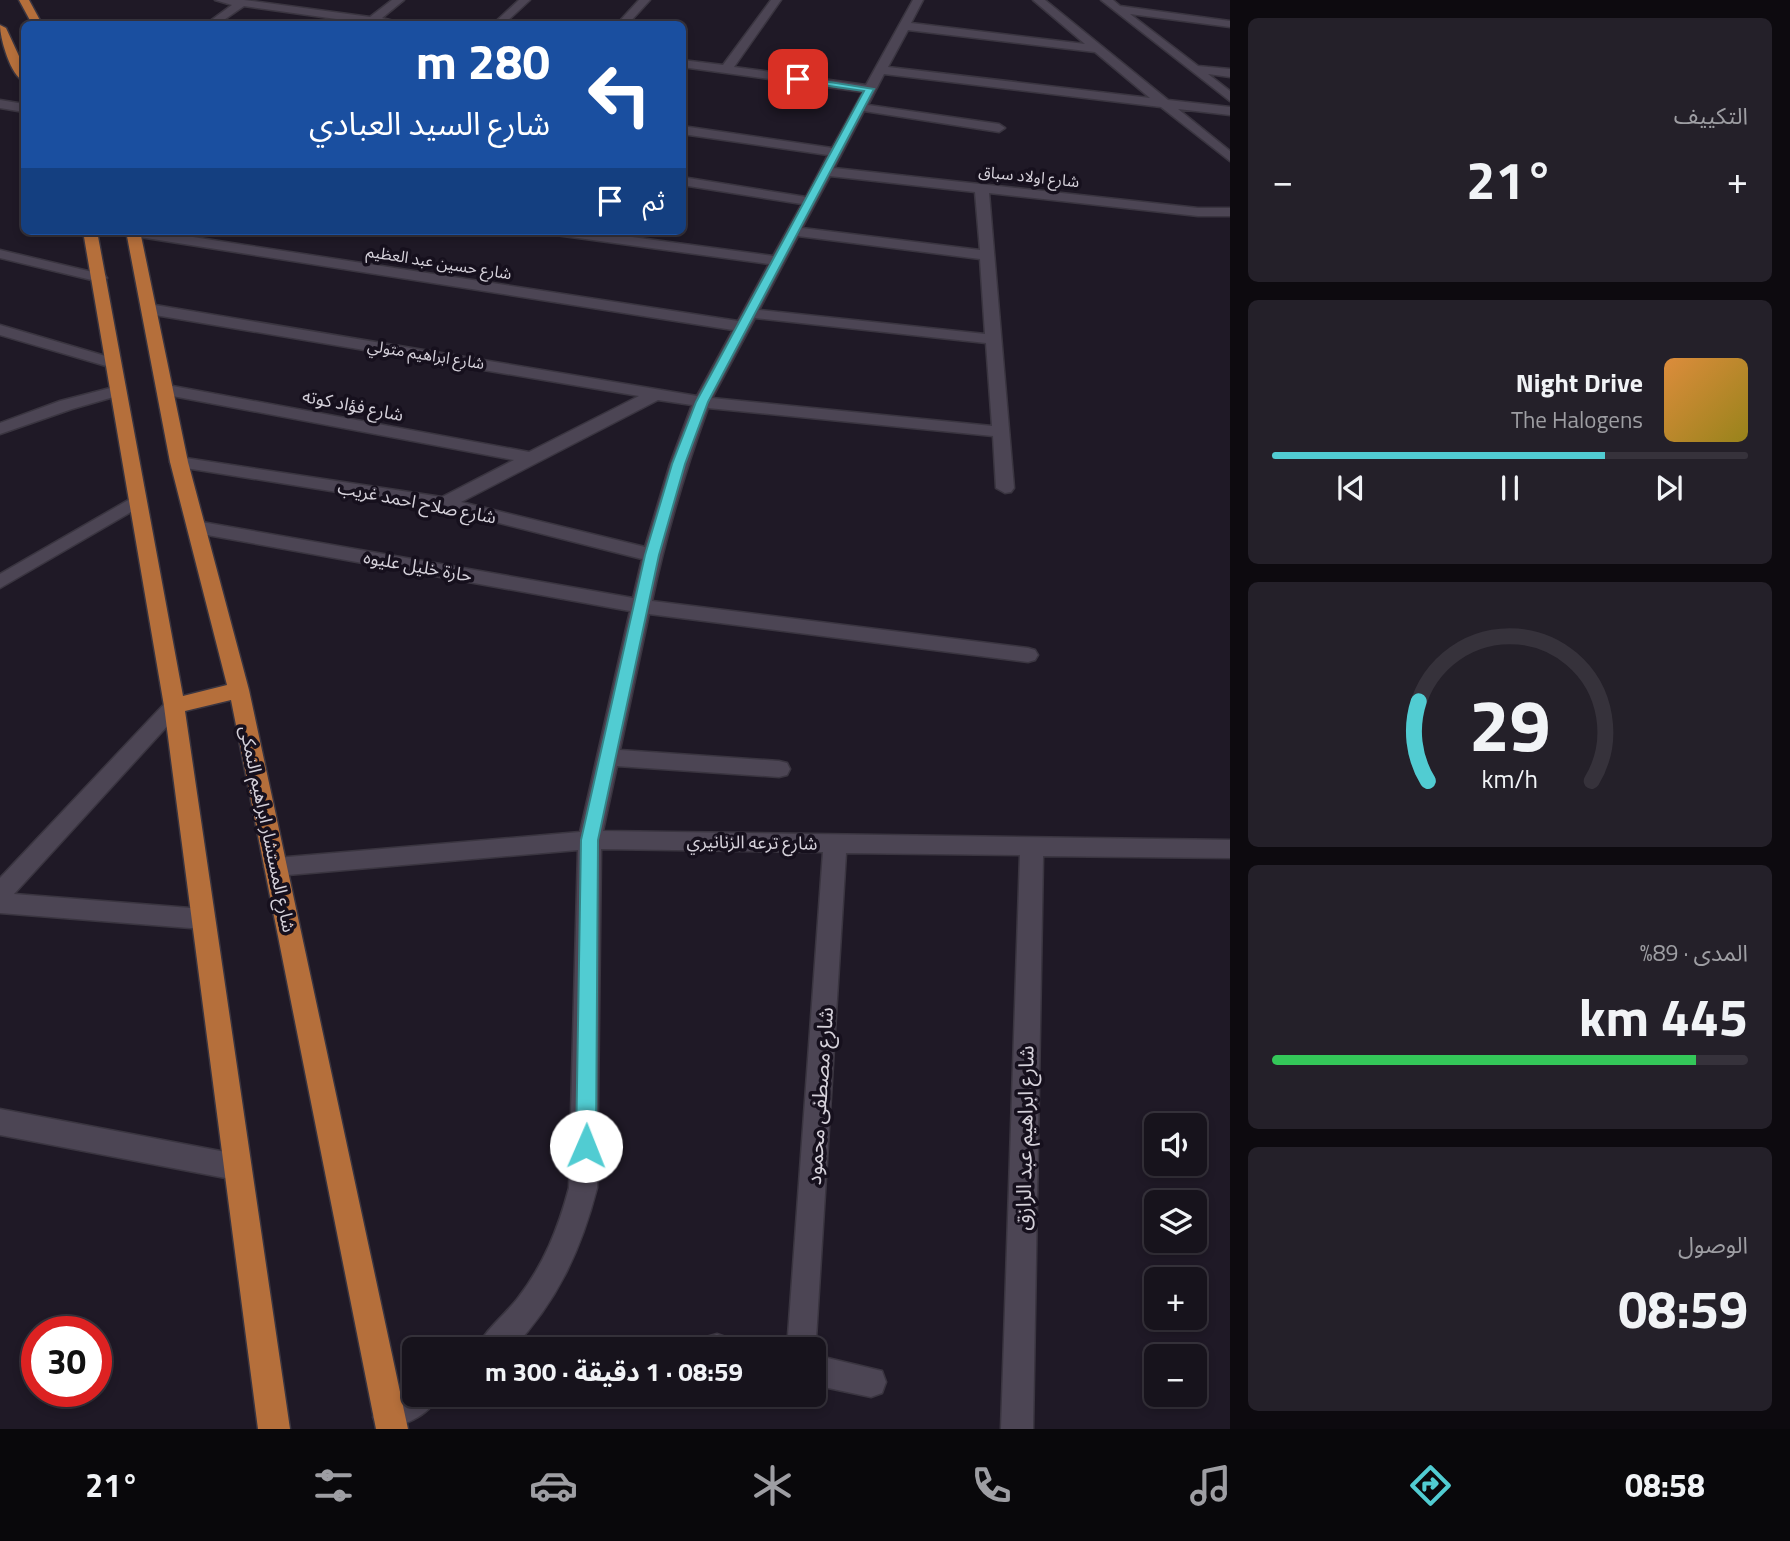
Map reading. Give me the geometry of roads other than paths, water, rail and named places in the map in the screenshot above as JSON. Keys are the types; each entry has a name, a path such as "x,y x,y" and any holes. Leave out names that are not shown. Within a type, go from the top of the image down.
{"main road":[{"path":"24,0 35,21"},
{"path":"0,28 21,72"},
{"path":"91,235 174,706 274,1429"},
{"name":"شارع المستشار ابراهيم النمكى","path":"134,235 167,390 179,462 239,690 391,1423"},
{"path":"174,706 239,690"}],"street":[{"path":"220,0 274,3 326,16 372,21 399,0"},
{"path":"501,21 525,0"},
{"path":"625,21 645,0"},
{"path":"726,69 776,0"},
{"path":"504,1337 527,1313 554,1273 573,1231 583,1188 590,840 652,555 679,464 702,402 744,319 918,0"},
{"path":"1038,0 1230,157"},
{"path":"1106,0 1230,97"},
{"path":"215,21 242,3"},
{"path":"1118,9 1230,24"},
{"path":"320,21 326,16"},
{"path":"904,26 1098,49"},
{"path":"686,64 870,89"},
{"path":"1194,69 1230,73"},
{"path":"880,70 1230,111"},
{"path":"0,104 21,108"},
{"path":"860,107 999,128"},
{"path":"686,131 835,152"},
{"name":"شارع اولاد سباق","path":"824,171 1198,212 1230,212"},
{"path":"686,182 808,201"},
{"path":"982,188 1005,488"},
{"path":"792,231 986,255"},
{"name":"شارع حسين عبد العظيم","path":"161,235 744,319 993,339"},
{"path":"585,235 776,261"},
{"path":"0,254 100,278"},
{"name":"شارع ابراهيم متولي","path":"149,309 702,402 1000,432"},
{"path":"0,330 113,363"},
{"name":"شارع فؤاد كوته","path":"167,390 531,458"},
{"path":"0,429 66,405 118,391"},
{"path":"444,503 658,393"},
{"name":"شارع صلاح احمد غريب","path":"179,462 444,503 652,555"},
{"path":"1,580 138,501"},
{"name":"حارة خليل عليوه","path":"196,527 640,606 1028,655"},
{"path":"0,894 174,706"},
{"path":"606,757 779,769"},
{"name":"شارع ترعه الزنانيري","path":"276,867 590,840 1230,849"},
{"name":"شارع مصطفى محمود","path":"803,1337 835,844"},
{"name":"شارع ابراهيم عبد الرازق","path":"1017,1429 1031,846"},
{"path":"0,903 203,919"},
{"path":"0,1122 236,1167"},
{"path":"826,1373 871,1382"},
{"path":"391,1423 409,1407"}]}
